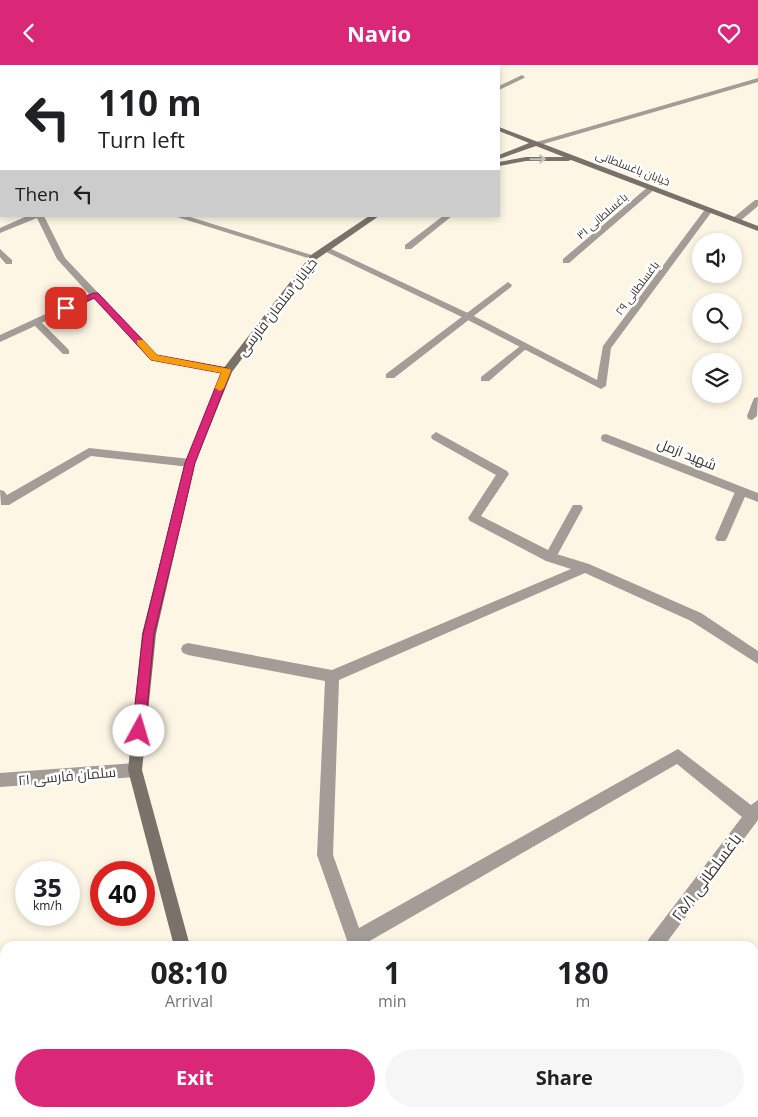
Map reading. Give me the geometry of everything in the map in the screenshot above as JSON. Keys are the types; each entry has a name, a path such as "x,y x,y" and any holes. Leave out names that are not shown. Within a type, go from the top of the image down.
{"street":[{"path":"500,88 522,77"},
{"path":"500,157 537,143 758,80"},
{"name":"خیابان باغسلطانی","path":"500,129 758,229"},
{"path":"500,164 526,159 577,159"},
{"name":"باغسلطانی ۳۱","path":"566,261 652,187"},
{"path":"736,220 758,202"},
{"name":"باغسلطانی ۲۹","path":"524,346 601,387 606,347 709,210"},
{"path":"0,231 32,217"},
{"path":"40,217 61,259 154,358 227,371"},
{"path":"182,217 319,253 467,317 524,346 486,379"},
{"name":"خیابان سلمان فارسی","path":"181,941 135,770 148,634 190,463 227,371 319,253 373,217"},
{"path":"408,247 447,217"},
{"path":"0,252 9,261"},
{"path":"390,376 508,285"},
{"path":"0,339 96,295"},
{"path":"36,322 66,352"},
{"path":"752,416 758,401"},
{"path":"436,436 504,473 474,518 550,557 585,568 696,617 758,658"},
{"name":"شهید ازمل","path":"606,438 758,499"},
{"path":"0,494 5,502 89,452 190,463"},
{"path":"720,538 741,492"},
{"path":"550,557 577,508"},
{"path":"188,649 332,676 585,568"},
{"path":"332,676 325,855 355,940 678,756 755,812"},
{"name":"سلمان فارسی ۲۱","path":"0,780 135,770"},
{"name":"باغسلطانی ۲۵/۱","path":"658,941 755,812"}],"slow traffic":[{"path":"140,342 154,358 227,371 220,388"}],"route":[{"path":"66,308 96,295 154,358 227,371 190,463 176,519 148,634 139,731"}]}
